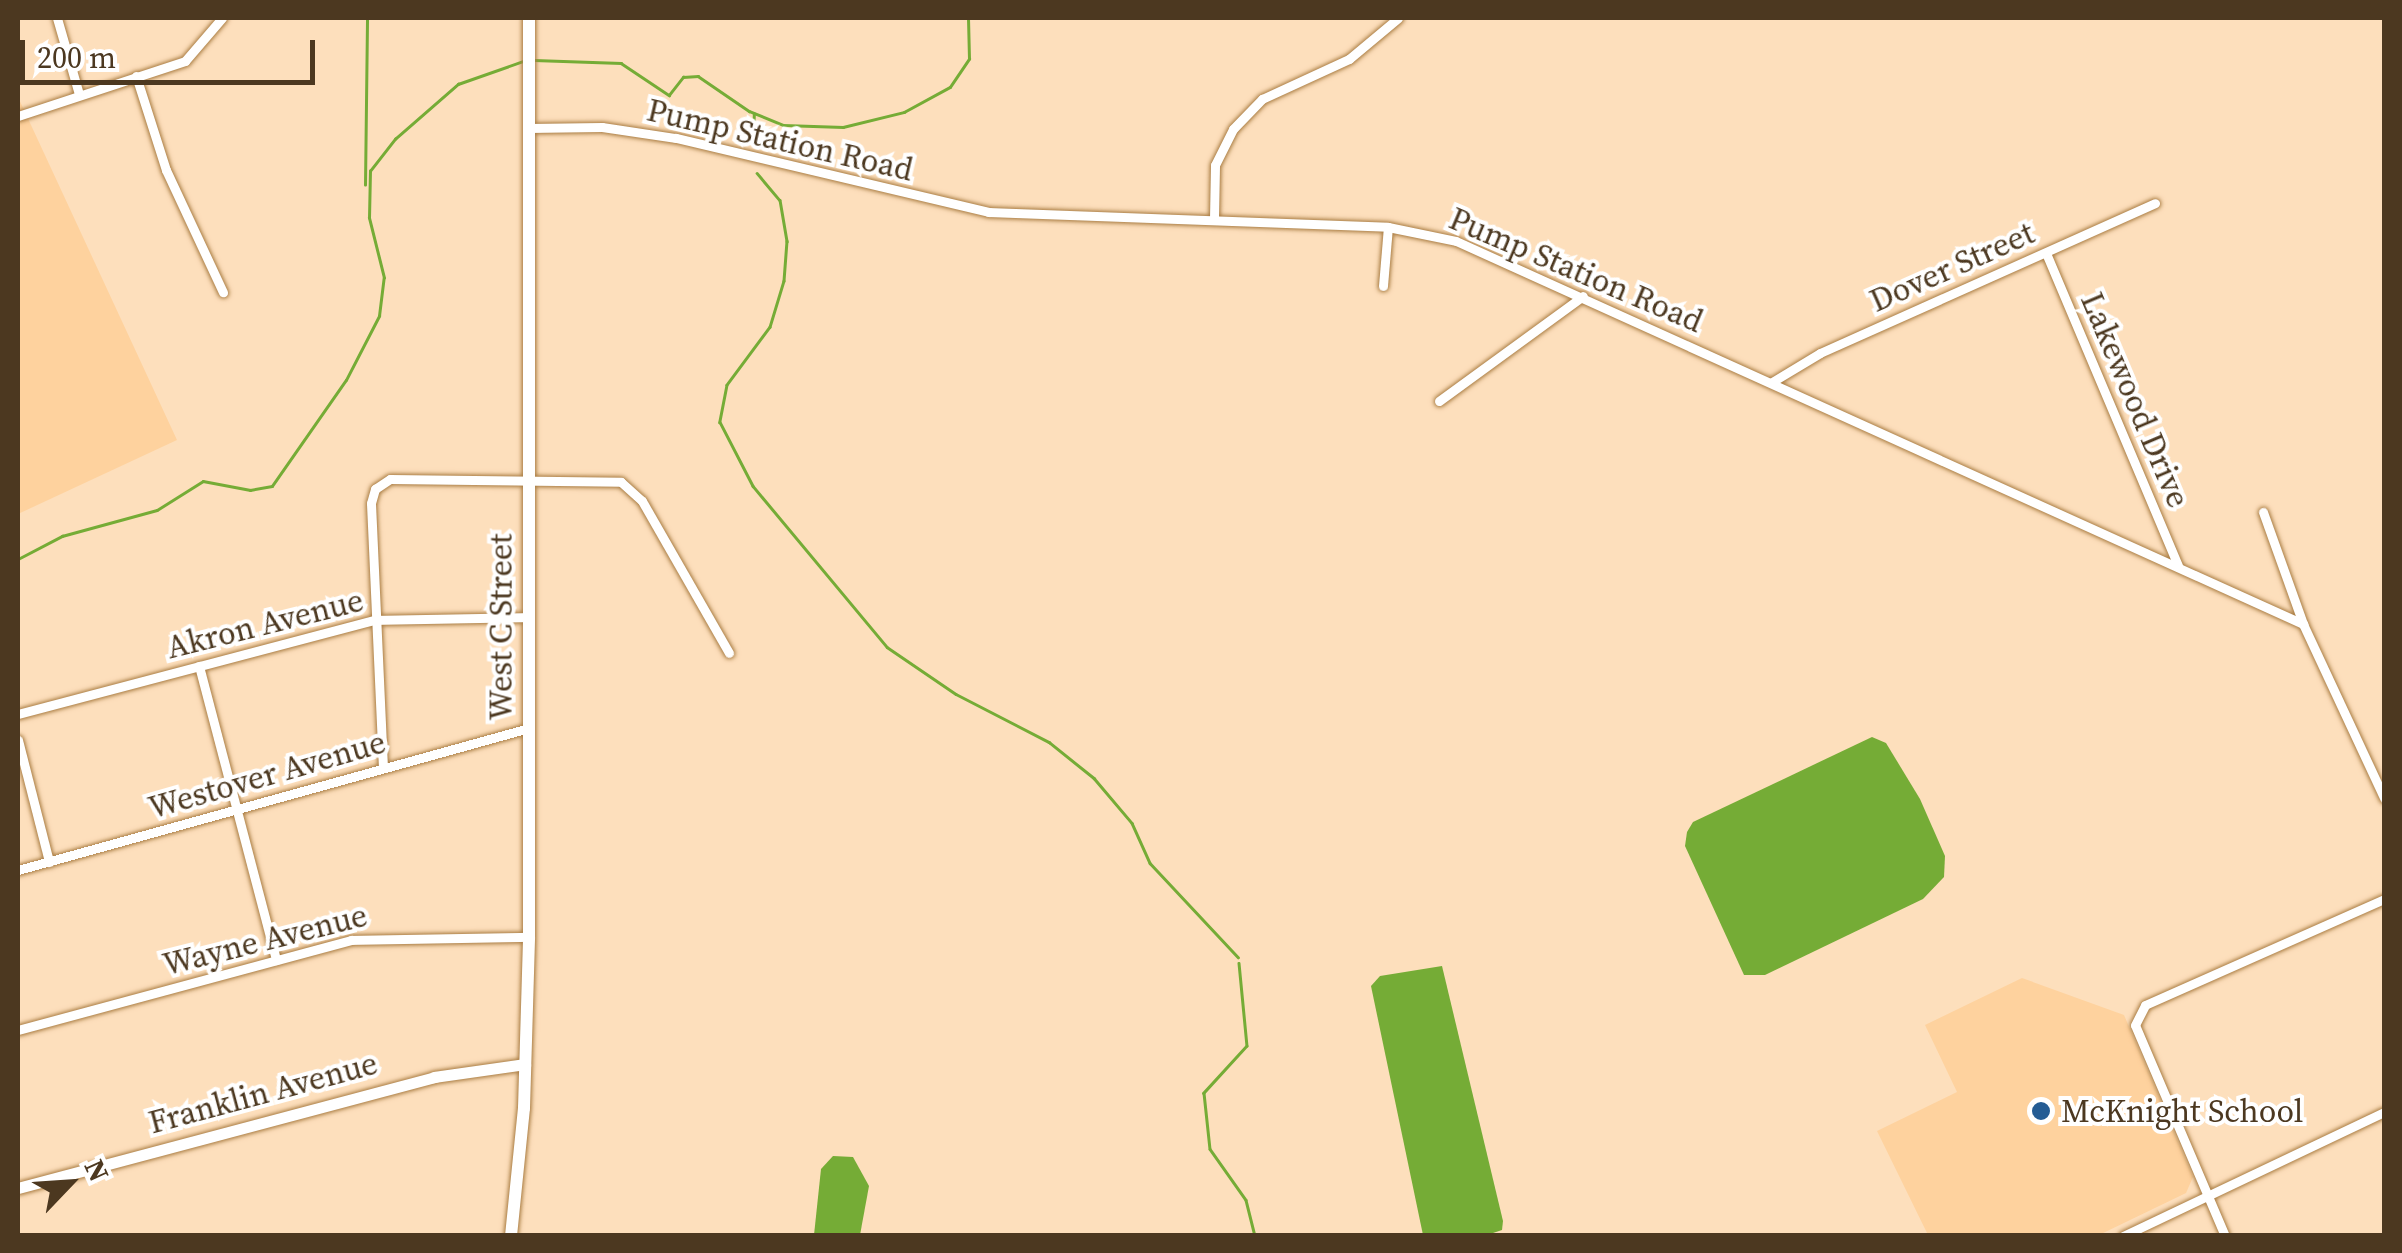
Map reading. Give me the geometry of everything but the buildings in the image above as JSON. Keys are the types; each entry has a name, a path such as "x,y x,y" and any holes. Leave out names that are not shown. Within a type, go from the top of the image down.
{"main road":[{"name":"West C Street","path":"511,1236 525,1064 529,936 528,24"}],"street":[{"path":"57,18 78,94"},
{"path":"18,116 186,62 222,18"},
{"path":"1214,218 1215,166 1233,129 1262,99 1349,59 1398,18"},
{"path":"136,76 166,170 223,292"},
{"name":"Pump Station Road","path":"528,128 602,127 676,138 988,212 1388,227 1456,241 2303,624"},
{"name":"Dover Street","path":"1772,382 1820,353 2155,203"},
{"path":"1383,286 1388,227"},
{"name":"Lakewood Drive","path":"2046,253 2178,566"},
{"path":"1438,401 1583,296"},
{"path":"383,768 370,504 375,488 390,480 621,482 642,501 729,654"},
{"path":"2263,512 2303,624 2384,798"},
{"name":"Akron Avenue","path":"18,714 375,620 530,617"},
{"path":"199,666 276,960"},
{"name":"Westover Avenue","path":"18,870 530,728"},
{"path":"18,740 49,862"},
{"path":"2225,1236 2135,1025 2146,1005 2384,899"},
{"name":"Wayne Avenue","path":"18,1030 276,960 384,936 529,936"},
{"name":"Franklin Avenue","path":"18,1188 434,1077 525,1064"},
{"path":"2122,1236 2384,1112"}],"shaded area":[{"path":"18,97 177,440 18,514"},
{"path":"1872,737 1886,743 1920,799 1945,856 1944,877 1923,899 1765,975 1744,975 1685,846 1687,832 1693,822"},
{"path":"1442,966 1503,1221 1502,1230 1487,1235 1423,1235 1371,986 1380,976"},
{"name":"McKnight School","path":"2022,978 2124,1015 2193,1177 2186,1193 2099,1235 1928,1235 1877,1131 1957,1092 1925,1025"},
{"path":"833,1156 853,1157 869,1186 860,1235 814,1235 821,1169"}],"waterway":[{"path":"365,185 367,18"},
{"path":"534,60 621,63 669,95 683,77 698,76 749,111 783,125 843,127 904,112 950,87 969,59 968,18"},
{"path":"18,559 62,536 157,510 203,481 250,490 272,486 346,380 379,316 384,278 369,218 370,171 395,139 458,84 526,60"},
{"path":"753,138 754,114"},
{"path":"757,173 780,200 787,241 784,281 770,327 727,385 720,422 753,486 887,647 956,694 1049,742 1094,778 1132,823 1150,863 1238,957"},
{"path":"1239,963 1247,1046 1204,1093 1210,1149 1246,1200 1255,1236"}],"place":[{"name":"McKnight School","path":"2041,1111"}]}
